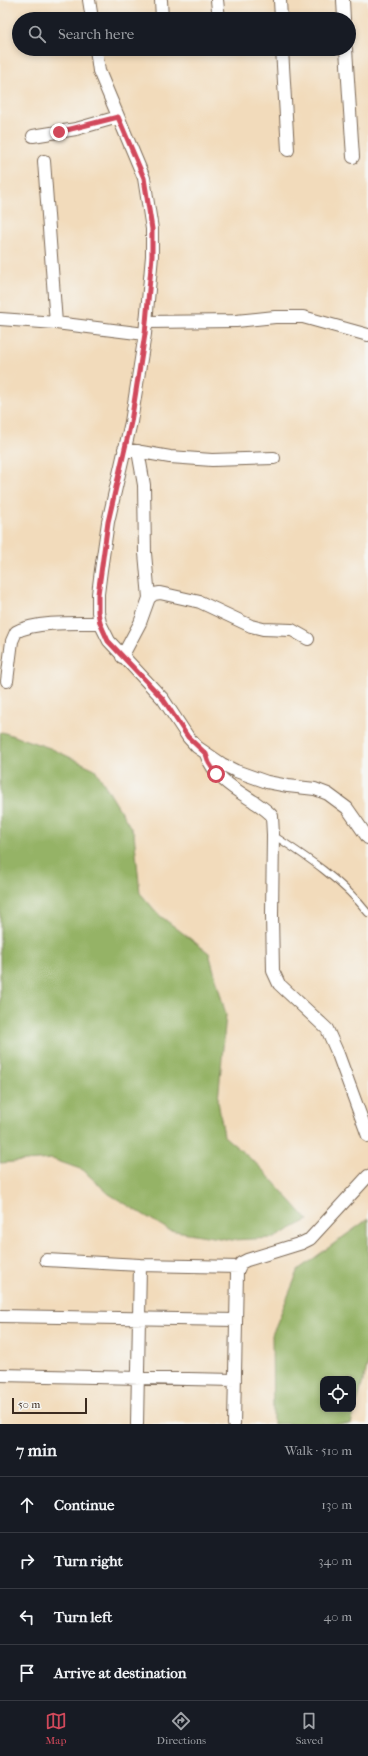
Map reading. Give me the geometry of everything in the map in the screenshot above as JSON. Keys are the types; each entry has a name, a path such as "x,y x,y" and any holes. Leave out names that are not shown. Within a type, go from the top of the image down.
{"street":[{"path":"90,0 91,12"},
{"path":"161,0 162,12"},
{"path":"217,0 218,12"},
{"path":"280,0 281,12"},
{"path":"343,0 344,12"},
{"path":"97,56 99,71 144,178 152,229 152,256 145,328 131,422 108,522 98,594 98,612 100,623 108,641 152,686 169,708 188,737 206,754 236,771 267,782 315,789 328,794 346,808 368,838"},
{"path":"282,56 288,150"},
{"path":"346,56 353,157"},
{"path":"33,136 76,129 118,117"},
{"path":"44,161 56,323"},
{"path":"0,319 145,328 275,317 303,317 368,335"},
{"path":"124,448 170,456 212,460 274,458"},
{"path":"122,657 140,623 149,598 145,553 144,485 138,451"},
{"path":"149,598 154,594 160,593 194,600 217,609 251,626 263,629 292,630 308,639"},
{"path":"7,681 12,641 16,632 27,628 55,624 100,623"},
{"path":"206,754 209,763 216,774 270,813 273,820 272,914 274,971 279,984 327,1029 338,1054 368,1136"},
{"path":"234,1424 237,1272 239,1267 247,1260 302,1244 310,1239 368,1176"},
{"path":"46,1260 140,1265 239,1267"},
{"path":"137,1424 140,1265"},
{"path":"0,1316 236,1320"},
{"path":"0,1375 235,1380"}],"lane":[{"path":"273,835 292,847 341,884 353,895 368,914"}],"green space":[{"path":"2,732 50,748 95,769 134,833 140,893 159,915 209,953 226,1015 218,1101 224,1136 260,1167 308,1220 274,1238 232,1240 169,1230 109,1194 83,1170 52,1159 0,1163 0,733"},
{"path":"368,1219 368,1364 356,1406 356,1376 320,1376 320,1412 354,1412 351,1424 273,1424 272,1335 299,1269"}],"route":[{"path":"59,132 76,129 118,117 144,178 152,229 152,256 145,334 131,422 108,522 98,594 98,612 100,623 108,641 163,699 188,737 206,754 212,769 216,774"}]}
